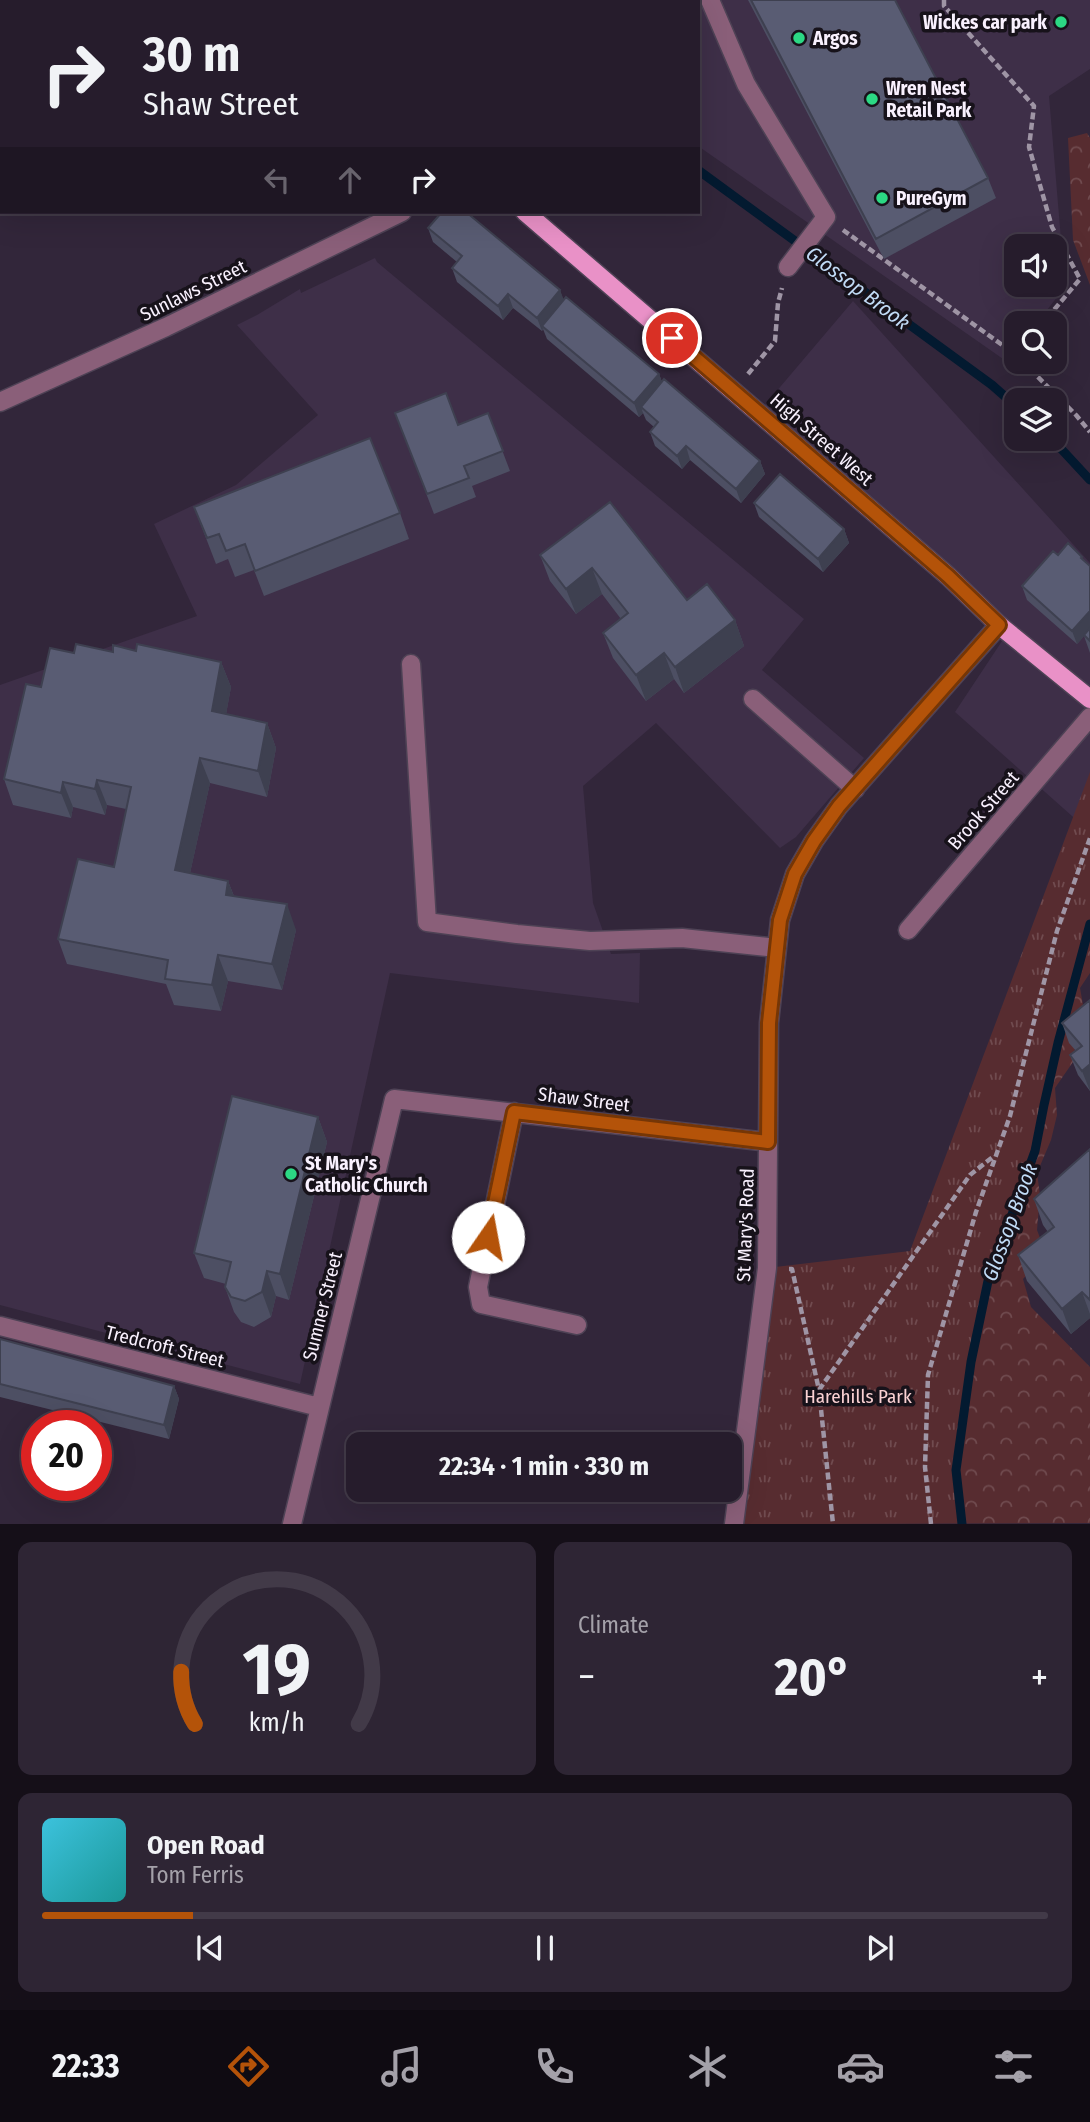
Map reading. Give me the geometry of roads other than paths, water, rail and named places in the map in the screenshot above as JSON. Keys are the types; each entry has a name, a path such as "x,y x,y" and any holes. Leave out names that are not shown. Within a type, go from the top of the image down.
{"main road":[{"name":"High Street West","path":"527,214 948,576 999,625 1090,699"}],"street":[{"path":"710,0 746,84 820,224 788,267"},
{"name":"Sunlaws Street","path":"0,402 166,327 398,214"},
{"name":"St Mary's Road","path":"734,1524 767,1268 769,1023 780,920 795,874 839,806 999,625"},
{"path":"411,664 427,922 590,941 682,938 777,948"},
{"path":"753,699 855,789"},
{"name":"Brook Street","path":"908,930 1090,717"},
{"name":"Shaw Street","path":"394,1099 768,1142"},
{"name":"Sumner Street","path":"292,1524 394,1099"},
{"path":"514,1112 478,1287 481,1304 577,1325"},
{"name":"Tredcroft Street","path":"0,1326 319,1407"}],"waterway":[{"name":"Glossop Brook","path":"700,171 1004,396"},
{"name":"Glossop Brook","path":"1063,451 1090,480"},
{"name":"Glossop Brook","path":"962,1524 956,1470 971,1362 988,1281 1035,1151 1058,1043 1090,924"}],"place":[{"name":"Wickes car park","path":"1061,22"},
{"name":"Argos","path":"799,38"},
{"name":"Wren Nest Retail Park","path":"872,99"},
{"name":"PureGym","path":"882,198"},
{"name":"St Mary's Catholic Church","path":"291,1174"}],"park label":[{"name":"Harehills Park","path":"858,1396"}]}
